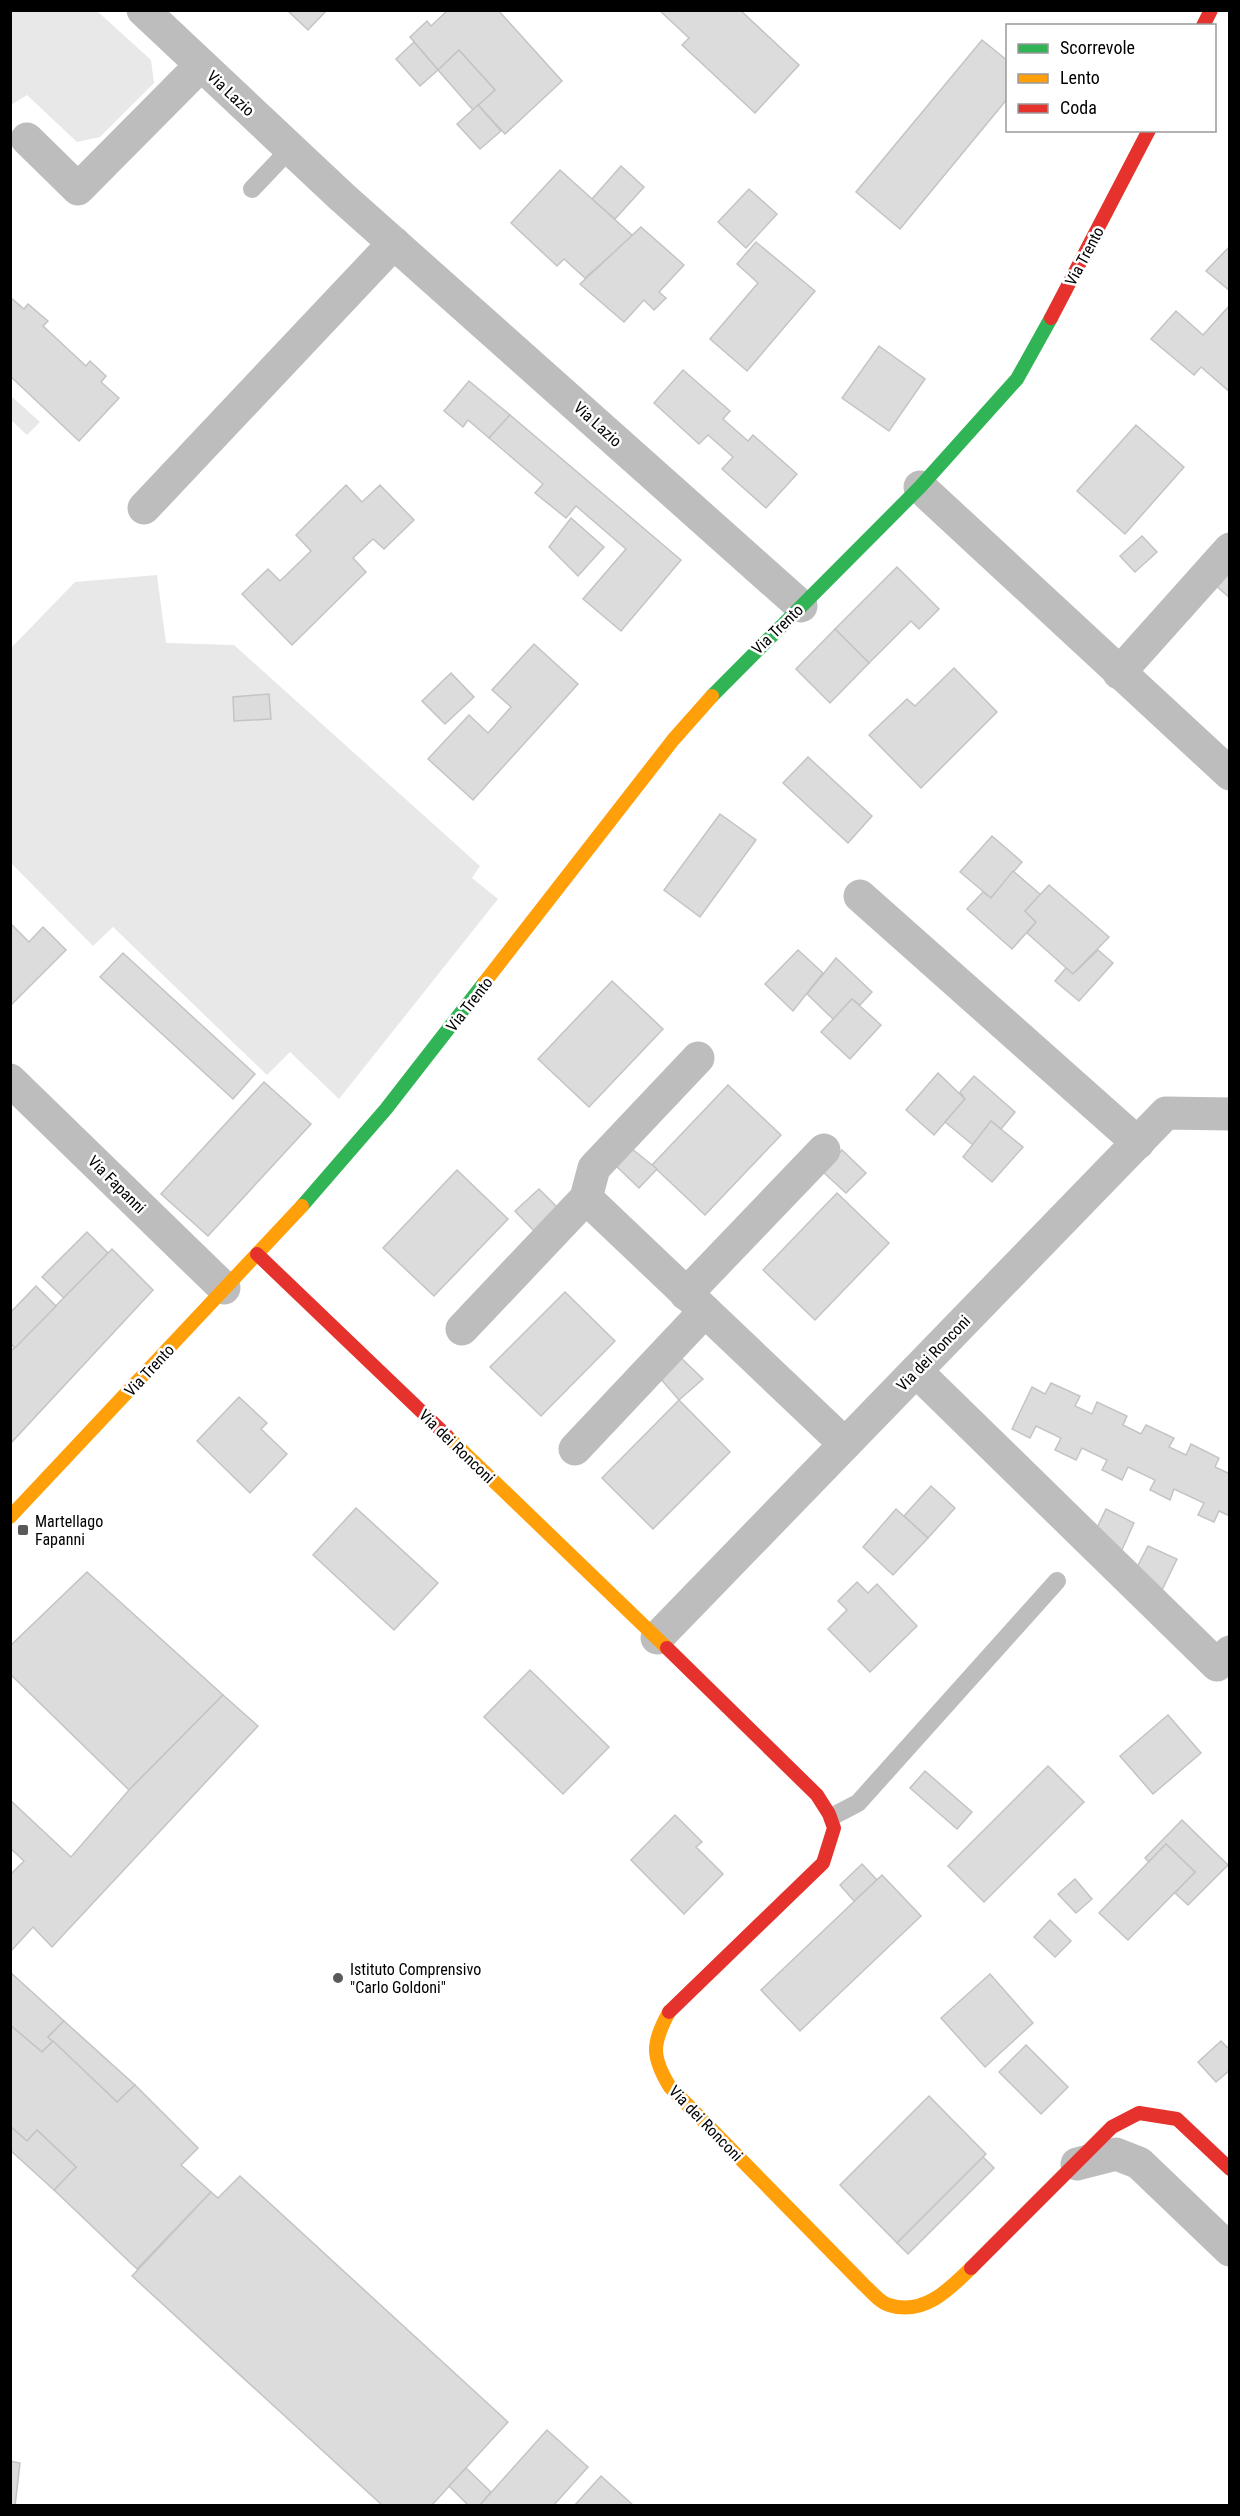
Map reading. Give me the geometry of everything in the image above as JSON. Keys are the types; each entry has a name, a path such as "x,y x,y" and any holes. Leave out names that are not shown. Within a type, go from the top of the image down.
{"street":[{"name":"Via Lazio","path":"143,10 290,149 801,606"},
{"path":"1204,24 1211,10"},
{"name":"Via Lazio","path":"27,139 78,189 201,65"},
{"name":"Via Trento","path":"10,1517 310,1197 386,1109 673,740 729,677 920,487 1017,379 1075,275 1148,132"},
{"path":"144,508 394,243"},
{"path":"920,487 1230,774"},
{"path":"1119,673 1230,549"},
{"path":"860,896 1138,1143"},
{"path":"462,1329 586,1198 594,1168 698,1058"},
{"name":"Via Fapanni","path":"10,1080 224,1288"},
{"name":"Via dei Ronconi","path":"657,1638 1166,1113 1230,1114"},
{"path":"575,1449 824,1150"},
{"path":"586,1198 845,1444"},
{"name":"Via dei Ronconi","path":"257,1254 657,1638 817,1796 833,1816 834,1836 823,1863 670,2010 654,2038 656,2066 670,2087 863,2284 887,2305 916,2308 946,2293 1112,2127 1139,2113 1177,2119 1230,2169"},
{"path":"916,1371 1217,1665 1230,1652"},
{"path":"1077,2164 1116,2154 1139,2163 1230,2250"}],"lane":[{"path":"252,189 290,149"},
{"path":"833,1816 858,1803 1057,1581"}],"shaded area":[{"path":"11,10 97,11 151,60 154,83 100,137 77,142 27,95 11,105"},
{"path":"11,396 40,422 27,435 11,420"},
{"path":"157,575 166,643 234,645 480,866 472,878 498,899 339,1099 290,1052 267,1075 113,927 93,946 11,863 11,648 75,582"}],"building":[{"path":"287,10 327,10 308,30"},
{"path":"448,10 498,10 562,81 505,134 478,105 495,90 459,50 438,70 410,37 427,21 431,26"},
{"path":"659,10 740,10 799,65 755,113 682,45 689,38"},
{"path":"982,40 1006,59 1006,100 900,229 856,192"},
{"path":"414,42 438,70 420,86 396,59"},
{"path":"459,50 495,90 473,110 438,70"},
{"path":"478,105 501,131 480,149 457,124"},
{"path":"621,166 644,187 615,219 592,199"},
{"path":"560,170 633,236 585,278 564,259 557,266 511,223"},
{"path":"749,189 777,214 746,248 718,222"},
{"path":"641,227 684,265 659,292 666,298 654,310 644,300 624,322 580,284"},
{"path":"756,242 815,291 747,371 710,339 758,283 737,264"},
{"path":"1230,246 1230,291 1206,271"},
{"path":"10,297 24,309 28,304 48,321 43,326 86,366 90,361 106,376 101,382 119,398 79,441 10,376"},
{"path":"1230,305 1230,392 1201,367 1194,375 1151,339 1176,311 1203,335"},
{"path":"879,346 925,379 889,431 842,398"},
{"path":"683,370 730,411 723,419 748,441 753,435 797,474 766,508 722,469 733,457 708,435 699,444 654,403"},
{"path":"469,381 510,415 489,438 468,420 463,427 444,411"},
{"path":"510,415 681,560 621,631 583,599 626,549 576,506 566,518 535,493 543,484 489,438"},
{"path":"1136,425 1184,467 1125,534 1077,491"},
{"path":"346,485 362,502 380,485 414,520 384,549 373,539 353,558 366,572 292,645 242,594 268,569 280,581 311,551 296,535"},
{"path":"571,518 604,547 578,576 549,547"},
{"path":"1142,536 1157,552 1135,572 1120,556"},
{"path":"1230,565 1230,598 1213,583"},
{"path":"897,567 939,609 919,629 911,621 869,663 835,629"},
{"path":"835,629 869,663 830,703 796,669"},
{"path":"534,644 578,684 473,800 428,759 469,715 488,733 511,707 492,690"},
{"path":"954,668 997,712 921,788 869,735 907,699 915,706"},
{"path":"451,673 474,697 445,724 422,701"},
{"path":"269,694 271,719 234,721 233,697"},
{"path":"808,757 872,816 848,843 783,783"},
{"path":"720,814 756,840 700,917 664,890"},
{"path":"992,836 1022,862 991,898 960,872"},
{"path":"1013,871 1041,895 1025,911 1036,922 1012,949 967,909 983,892 991,898"},
{"path":"1049,885 1109,937 1073,974 1027,933 1036,922 1025,911"},
{"path":"10,923 29,942 43,927 66,950 10,1006"},
{"path":"798,950 823,973 793,1011 765,984"},
{"path":"1098,950 1113,963 1079,1001 1055,981 1066,968 1073,974"},
{"path":"123,953 255,1074 233,1099 100,977"},
{"path":"836,958 872,992 860,1005 852,999 833,1019 807,994"},
{"path":"612,981 663,1029 589,1107 538,1059"},
{"path":"852,999 881,1025 850,1059 821,1032"},
{"path":"938,1073 965,1099 934,1135 906,1110"},
{"path":"974,1076 1015,1112 1001,1129 991,1121 973,1145 945,1122 965,1099 960,1092"},
{"path":"264,1082 311,1124 208,1236 161,1194"},
{"path":"728,1085 781,1135 705,1215 652,1165"},
{"path":"991,1121 1023,1147 992,1182 963,1157"},
{"path":"631,1148 657,1169 639,1188 615,1165"},
{"path":"842,1150 866,1173 846,1193 822,1171"},
{"path":"457,1170 508,1219 434,1296 383,1248"},
{"path":"539,1189 558,1208 534,1231 515,1211"},
{"path":"837,1193 889,1243 815,1320 763,1270"},
{"path":"87,1232 108,1253 64,1298 42,1277"},
{"path":"112,1249 153,1290 10,1444 10,1352"},
{"path":"36,1286 56,1306 15,1348 10,1343 10,1313"},
{"path":"565,1292 615,1341 541,1416 490,1367"},
{"path":"680,1357 703,1379 679,1400 660,1378"},
{"path":"1051,1383 1080,1396 1075,1406 1092,1414 1097,1402 1127,1416 1123,1425 1141,1434 1146,1425 1174,1438 1169,1447 1186,1455 1191,1444 1219,1458 1215,1467 1230,1474 1230,1516 1219,1511 1214,1522 1198,1515 1204,1503 1174,1489 1170,1500 1150,1490 1155,1480 1128,1467 1122,1480 1102,1470 1107,1460 1082,1448 1076,1460 1055,1450 1061,1438 1036,1426 1030,1438 1012,1429 1032,1387 1045,1394"},
{"path":"239,1397 267,1423 261,1429 287,1454 250,1493 197,1441"},
{"path":"679,1400 730,1452 653,1529 602,1478"},
{"path":"931,1486 955,1508 928,1538 904,1516"},
{"path":"356,1508 438,1583 394,1630 313,1555"},
{"path":"896,1509 928,1538 893,1575 863,1547"},
{"path":"1106,1509 1134,1523 1121,1552 1093,1536"},
{"path":"1148,1546 1177,1559 1162,1590 1133,1575"},
{"path":"87,1572 223,1695 129,1790 10,1674 10,1646"},
{"path":"857,1582 868,1593 877,1584 917,1626 870,1672 828,1629 847,1610 838,1601"},
{"path":"530,1670 609,1747 563,1794 484,1717"},
{"path":"223,1695 258,1726 52,1947 33,1927 10,1952 10,1875 24,1861 10,1848 10,1800 71,1857 129,1790"},
{"path":"1168,1715 1201,1753 1153,1794 1120,1756"},
{"path":"1048,1766 1084,1802 984,1902 948,1866"},
{"path":"925,1771 972,1812 957,1829 910,1788"},
{"path":"675,1815 702,1842 696,1847 723,1874 684,1914 631,1860"},
{"path":"1182,1820 1228,1865 1188,1905 1175,1893 1195,1872 1166,1844 1149,1862 1145,1858"},
{"path":"1166,1844 1195,1872 1128,1940 1099,1913"},
{"path":"862,1864 877,1880 854,1901 840,1885"},
{"path":"882,1875 921,1916 800,2031 761,1990"},
{"path":"1075,1879 1092,1899 1076,1913 1058,1894"},
{"path":"1050,1920 1071,1941 1055,1957 1034,1937"},
{"path":"10,1972 64,2021 48,2037 53,2041 42,2052 10,2025"},
{"path":"990,1974 1033,2023 985,2067 941,2018"},
{"path":"64,2021 135,2085 117,2102 48,2037"},
{"path":"10,2025 42,2052 53,2041 117,2102 135,2085 198,2148 181,2165 211,2192 137,2269 54,2190 76,2167 37,2130 27,2141 10,2126"},
{"path":"1221,2041 1230,2050 1230,2070 1216,2082 1198,2062"},
{"path":"1026,2045 1068,2087 1041,2114 999,2072"},
{"path":"929,2096 986,2154 897,2243 840,2185"},
{"path":"10,2126 27,2141 37,2130 76,2167 54,2190 10,2150"},
{"path":"983,2157 994,2168 908,2254 897,2243"},
{"path":"240,2176 508,2422 431,2506 383,2506 132,2276 211,2192 218,2198"},
{"path":"547,2430 588,2467 553,2506 479,2506"},
{"path":"10,2461 20,2463 15,2506 10,2506"},
{"path":"466,2468 491,2492 479,2506 469,2506 449,2486"},
{"path":"601,2476 634,2506 574,2506"}],"traffic: fast":[{"path":"712,696 920,487 1017,379 1051,318"},
{"path":"302,1206 386,1109 484,983"}],"traffic: slow":[{"path":"484,983 673,740 712,696"},
{"path":"10,1517 302,1206"},
{"path":"447,1436 667,1648"},
{"path":"669,2012 659,2033 656,2050 659,2067 670,2087 879,2299 886,2304 901,2307 924,2304 954,2285 971,2268"}],"traffic: jam":[{"path":"1204,24 1211,10"},
{"path":"1051,318 1148,132"},
{"path":"257,1254 447,1436"},
{"path":"667,1648 817,1795 829,1814 834,1828 823,1863 669,2012"},
{"path":"971,2268 1112,2127 1139,2113 1177,2119 1230,2169"}],"place":[{"name":"Martellago Fapanni","path":"23,1530"},
{"name":"Istituto Comprensivo \"Carlo Goldoni\"","path":"338,1978"}]}
